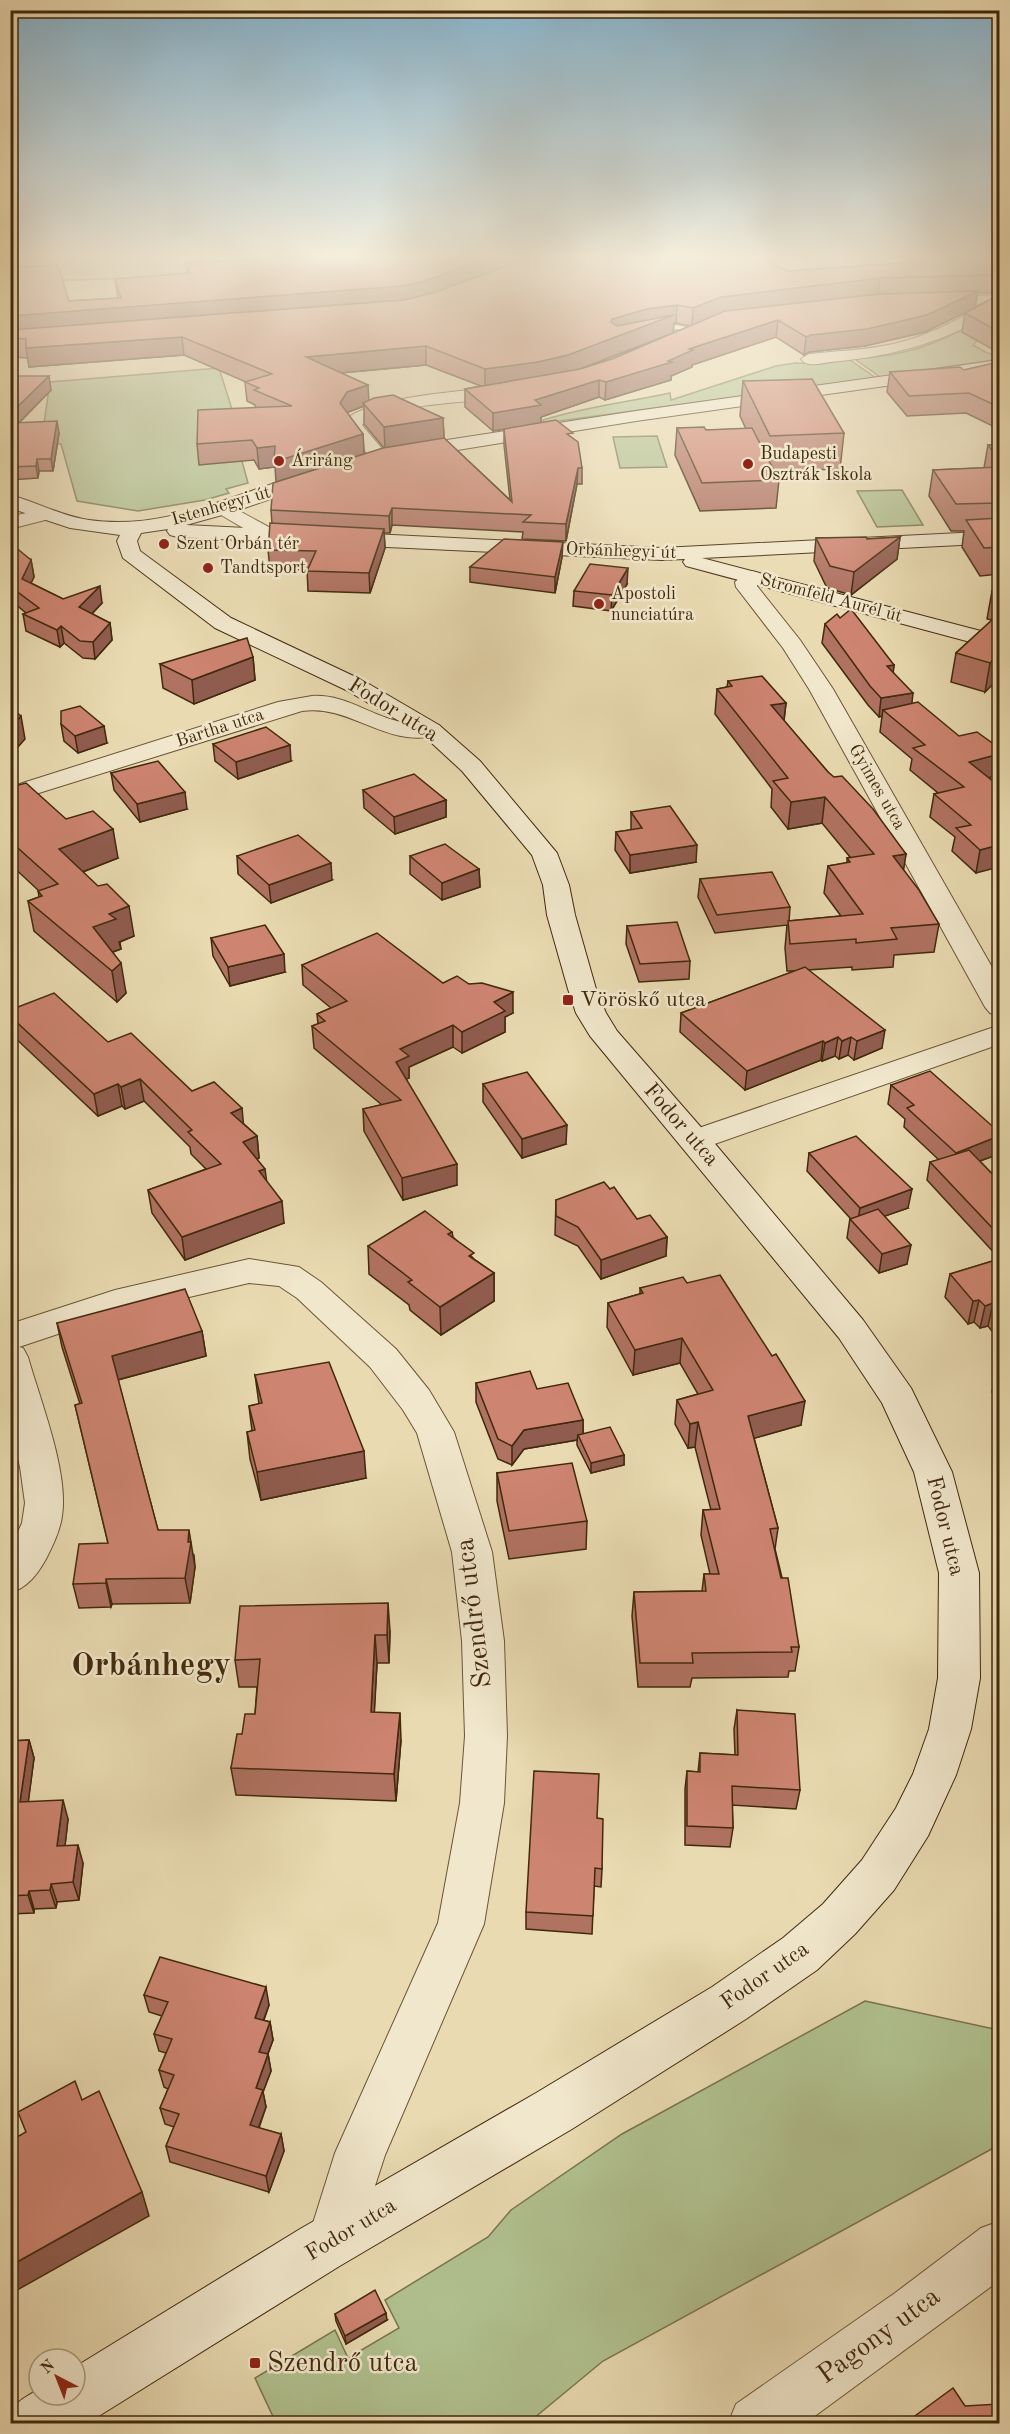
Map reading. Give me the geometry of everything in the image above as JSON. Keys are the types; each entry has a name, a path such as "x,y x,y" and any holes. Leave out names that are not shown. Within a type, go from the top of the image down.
{"street":[{"path":"355,464 380,457 636,416 966,370"},
{"path":"449,381 460,398"},
{"path":"380,457 354,427 352,423 355,418 382,408 527,389"},
{"name":"Istenhegyi út","path":"10,501 42,515 78,524 134,528 223,508 333,471"},
{"path":"223,508 268,535"},
{"path":"10,522 42,515"},
{"name":"Orbánhegyi út","path":"134,528 662,554 999,537"},
{"name":"Fodor utca","path":"34,2424 334,2239 554,2111 729,2003 800,1954 839,1918 878,1875 912,1822 934,1775 950,1729 959,1678 959,1573 933,1472 898,1398 851,1329 695,1140 625,1061 591,1013 561,915 556,885 544,853 526,828 471,766 431,730 354,685 239,632 202,609 130,554 128,541 134,528"},
{"name":"Stromfeld Aurél út","path":"662,554 999,643"},
{"name":"Gyimes utca","path":"752,577 746,582 747,588 792,645 821,688 999,1007"},
{"name":"Bartha utca","path":"10,795 286,707 326,702 399,730 431,730"},
{"path":"695,1140 999,1034"},
{"name":"Szendrő utca","path":"10,1337 115,1302 249,1270 287,1275 309,1290 383,1358 416,1400 435,1432 472,1552 483,1641 486,1736 482,1803 461,1924 360,2153 334,2239"},
{"path":"10,1357 37,1464 44,1504 38,1536 18,1570 10,1577"},
{"name":"Pagony utca","path":"756,2424 914,2312 999,2247"}],"green space":[{"path":"219,370 241,438 237,443 248,483 226,489 229,493 205,500 138,511 77,501 61,444 41,444 50,382"},
{"path":"765,370 864,370 876,378 544,423 543,420 590,408 670,393 671,400"},
{"path":"870,370 929,370 880,377"},
{"path":"657,436 667,467 620,468 613,437"},
{"path":"902,490 923,525 877,527 857,491"},
{"path":"865,2001 999,2030 999,2145 603,2361 528,2423 276,2423 255,2378 335,2330 348,2358 399,2328 385,2300 488,2237 511,2210 622,2134"}],"building":[{"path":"261,370 334,370 368,385 347,392 340,403 363,434 274,462 275,446 257,448 252,440 197,444 198,410 292,406 254,390 259,388 245,382 272,374"},
{"path":"577,370 647,370 606,382 599,380 535,400 541,405 493,413 465,389"},
{"path":"924,370 999,370 999,407 969,393 909,396 890,372"},
{"path":"10,376 49,376 10,414"},
{"path":"812,379 844,433 770,436 743,381"},
{"path":"393,395 443,418 384,427 363,403 374,398"},
{"path":"556,420 573,433 567,434 578,442 582,468 578,468 566,524 523,522 531,515 392,508 389,516 271,510 273,483 383,448 444,438 512,502 504,429"},
{"path":"57,421 51,459 37,459 36,466 10,467 10,436 13,423"},
{"path":"704,427 706,430 752,428 779,480 702,483 677,428"},
{"path":"988,445 999,445 999,459"},
{"path":"999,467 999,503 956,504 933,470"},
{"path":"999,518 999,547 984,548 966,520"},
{"path":"270,523 384,529 369,573 307,571 316,551 268,550"},
{"path":"866,537 867,539 900,537 854,572 830,566 816,538"},
{"path":"504,539 563,542 555,577 470,567"},
{"path":"14,546 31,560 22,579 63,599 100,586 79,607 110,623 93,642 80,641 61,626 57,630 23,614 39,608 11,587 14,582 10,582 10,547"},
{"path":"590,564 628,568 612,595 574,591"},
{"path":"999,584 999,593 992,591"},
{"path":"851,609 894,665 887,666 913,693 881,698 870,686 825,624 837,614 840,618"},
{"path":"992,620 999,622 999,654 990,663 956,653"},
{"path":"247,638 253,657 192,680 160,664"},
{"path":"762,676 786,703 771,705 828,772 834,777 842,776 873,809 906,854 893,856 919,890 939,924 891,928 897,939 856,943 856,939 790,944 788,921 863,914 828,866 850,862 847,858 874,854 825,797 791,802 773,781 788,778 717,689 732,686 728,681"},
{"path":"918,702 959,736 977,732 999,748 999,754 969,762 999,786 993,794 999,800 999,845 980,850 956,828 971,825 934,794 964,787 913,748 925,745 883,710"},
{"path":"80,706 104,726 75,736 61,724 61,711"},
{"path":"10,707 21,716 10,728"},
{"path":"266,727 290,745 236,762 213,744"},
{"path":"158,761 185,792 137,804 111,773"},
{"path":"414,774 446,800 394,817 363,790"},
{"path":"26,783 66,819 93,811 113,829 59,849 98,886 107,884 129,906 109,914 116,919 93,927 121,963 112,971 28,901 42,896 38,891 58,884 10,841 10,787"},
{"path":"670,806 697,845 630,855 616,832 642,828 631,812"},
{"path":"298,835 331,863 269,885 237,856"},
{"path":"445,844 479,869 442,883 410,856"},
{"path":"772,872 790,907 717,915 700,879"},
{"path":"677,922 690,961 640,964 627,926"},
{"path":"265,925 284,954 228,967 211,938"},
{"path":"377,933 443,983 457,976 469,984 482,983 513,992 494,1002 505,1011 462,1032 453,1025 400,1049 409,1056 396,1062 457,1164 402,1178 363,1109 401,1100 312,1026 325,1021 317,1014 347,1001 302,965"},
{"path":"805,967 885,1030 857,1041 851,1037 842,1041 838,1037 825,1043 823,1041 747,1071 681,1013"},
{"path":"54,993 108,1042 131,1033 192,1091 214,1082 242,1108 231,1113 257,1136 243,1142 265,1169 259,1171 282,1201 182,1237 148,1190 221,1164 188,1132 192,1130 140,1079 121,1087 118,1084 94,1094 10,1016 10,1010"},
{"path":"930,1071 999,1132 999,1136 956,1153 907,1108 914,1105 891,1085"},
{"path":"527,1072 567,1125 522,1139 483,1084"},
{"path":"856,1136 912,1189 860,1208 809,1153"},
{"path":"969,1150 999,1181 999,1235 930,1162"},
{"path":"604,1182 610,1189 614,1187 637,1219 650,1215 667,1237 601,1260 578,1227 556,1216 556,1200"},
{"path":"878,1209 911,1245 882,1254 850,1219"},
{"path":"425,1211 452,1232 448,1234 474,1253 469,1256 494,1273 440,1307 408,1282 412,1280 368,1246"},
{"path":"999,1259 999,1311 993,1303 985,1306 979,1300 973,1301 950,1274"},
{"path":"720,1275 772,1356 776,1354 805,1401 748,1416 778,1528 770,1529 781,1578 788,1578 799,1647 791,1647 792,1652 692,1653 693,1663 640,1663 634,1592 706,1591 704,1574 719,1574 703,1510 720,1509 698,1422 690,1424 677,1400 713,1390 682,1338 635,1350 608,1303 643,1293 640,1288 683,1277 687,1283"},
{"path":"185,1289 202,1331 112,1356 158,1530 189,1530 188,1542 191,1542 185,1578 106,1579 106,1583 73,1584 79,1544 108,1543 75,1405 82,1403 57,1323"},
{"path":"329,1362 364,1451 257,1472 247,1432 255,1430 249,1406 262,1403 255,1375"},
{"path":"530,1371 537,1389 568,1383 583,1420 524,1430 512,1446 498,1439 476,1383"},
{"path":"610,1427 624,1455 591,1463 578,1435"},
{"path":"572,1463 587,1521 509,1531 497,1473"},
{"path":"388,1603 387,1635 375,1635 371,1712 400,1713 394,1774 231,1768 237,1734 242,1734 245,1714 255,1714 260,1659 235,1660 240,1606"},
{"path":"737,1710 795,1714 800,1790 732,1786 733,1828 687,1826 687,1771 700,1772 700,1753 738,1755"},
{"path":"29,1740 20,1802 63,1800 57,1846 78,1845 73,1882 51,1884 50,1890 29,1891 28,1895 10,1896 10,1741"},
{"path":"534,1771 599,1774 597,1818 603,1819 602,1869 595,1868 593,1916 526,1912"},
{"path":"160,1957 266,1987 255,2018 270,2022 259,2052 268,2054 256,2088 263,2090 250,2125 281,2134 266,2176 166,2146 179,2114 160,2108 174,2075 159,2070 172,2039 154,2034 168,2002 144,1995"},
{"path":"75,2081 82,2100 99,2091 142,2192 10,2266 10,2141 26,2132 18,2112"},
{"path":"375,2290 386,2313 345,2336 335,2314"},
{"path":"953,2388 965,2406 999,2404 999,2424 904,2424"}],"place":[{"name":"Áriráng","path":"279,461"},
{"name":"Budapesti Osztrák Iskola","path":"748,464"},
{"name":"Szent Orbán tér","path":"164,544"},
{"name":"Tandtsport","path":"208,568"},
{"name":"Apostoli nunciatúra","path":"599,604"},
{"name":"Vöröskő utca","path":"568,1000"},
{"name":"Szendrő utca","path":"255,2363"}],"district":[{"name":"Orbánhegy","path":"151,1666"}]}
